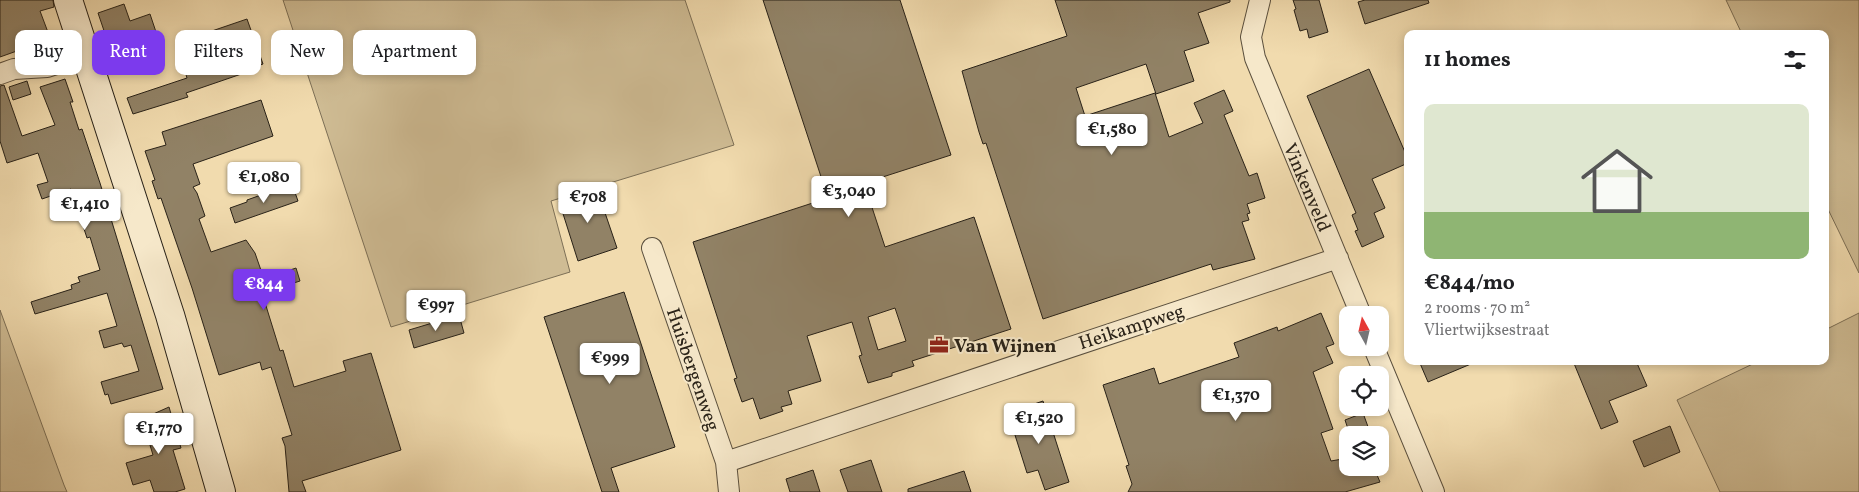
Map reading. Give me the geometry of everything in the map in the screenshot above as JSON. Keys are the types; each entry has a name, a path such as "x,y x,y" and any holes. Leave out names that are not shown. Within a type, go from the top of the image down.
{"street":[{"path":"68,0 170,315 222,492"},
{"name":"Vinkenveld","path":"1260,0 1251,37 1255,58 1357,306"},
{"path":"0,74 14,69 47,67 87,54"},
{"name":"Huisbergenweg","path":"652,248 726,462 729,492"},
{"name":"Heikampweg","path":"726,462 1338,258"},
{"path":"1377,356 1434,492"}],"shaded area":[{"path":"283,0 685,0 734,145 551,201 570,272 391,327 308,75 343,75 343,30 293,30"},
{"path":"1726,0 1859,0 1859,273 1829,211 1829,30 1740,30"},
{"path":"0,310 64,485 67,492 0,492"},
{"path":"1859,313 1859,492 1720,492 1677,400 1751,365 1829,365 1829,328"}],"building":[{"path":"0,0 53,0 54,7 40,11 47,30 15,30 15,52 0,57"},
{"path":"763,0 900,0 951,155 864,183 885,247 974,217 1011,329 912,361 914,366 892,373 892,376 868,383 859,356 862,355 852,322 807,336 821,381 788,391 792,404 781,407 783,411 760,419 753,398 742,402 734,379 737,378 693,242 828,198","holes":["895,308 906,341 878,350 868,317"]},
{"path":"1055,0 1230,0 1230,2 1198,13 1209,43 1184,51 1194,81 1156,94 1146,64 1076,88 1085,116 1155,93 1169,137 1203,123 1194,103 1224,90 1233,111 1224,115 1249,176 1257,173 1265,198 1247,204 1250,213 1247,214 1249,220 1242,222 1255,259 1213,270 1211,264 1043,319 986,143 983,144 979,132 962,71 1067,36"},
{"path":"1293,0 1319,0 1328,32 1309,38 1307,29 1300,31"},
{"path":"1365,0 1428,0 1429,3 1365,24 1358,2"},
{"path":"124,4 130,21 150,14 155,30 104,30 98,13"},
{"path":"247,19 251,30 215,30"},
{"path":"1369,69 1404,150 1404,165 1372,179 1385,208 1374,213 1384,237 1362,247 1355,231 1358,230 1352,215 1356,213 1307,96"},
{"path":"186,75 238,75 186,93 188,97 133,114 127,98 187,78"},
{"path":"65,79 73,102 70,102 79,130 82,129 100,183 163,389 111,404 108,394 105,395 101,382 139,371 131,345 124,347 122,343 104,348 99,331 117,326 107,293 35,314 31,302 72,289 71,285 80,282 78,277 100,270 90,237 87,238 71,189 42,199 37,185 48,182 38,153 7,163 0,141 0,86 4,85 22,136 55,125 40,87"},
{"path":"27,81 31,94 13,100 9,87"},
{"path":"261,100 273,136 193,164 200,184 193,187 205,216 199,219 211,252 246,240 255,253 264,279 296,268 300,281 262,293 280,351 283,350 294,387 346,371 343,361 371,353 401,450 302,481 306,492 289,492 285,446 282,438 292,435 271,367 262,370 260,362 219,375 161,198 158,199 152,181 155,180 145,151 166,145 162,132"},
{"path":"292,184 298,201 235,223 230,208"},
{"path":"601,188 605,200 601,201 617,248 578,261 559,201"},
{"path":"624,292 675,447 611,468 619,492 602,492 544,317"},
{"path":"1321,313 1334,344 1326,347 1333,363 1313,372 1333,429 1321,433 1331,461 1339,460 1339,476 1377,476 1380,482 1345,492 1128,492 1132,484 1126,466 1129,465 1103,385 1154,368 1159,384 1239,357 1234,343 1277,327 1278,331"},
{"path":"459,315 464,333 414,348 409,330"},
{"path":"1421,365 1468,365 1428,382"},
{"path":"1575,365 1638,365 1647,386 1609,401 1618,422 1601,429"},
{"path":"1043,401 1069,482 1045,490 1038,470 1027,473 1008,413"},
{"path":"169,407 181,448 173,450 185,489 175,492 154,492 150,480 133,485 126,463 153,455 142,419"},
{"path":"1355,416 1364,416 1368,426 1347,426 1345,420"},
{"path":"1670,426 1680,452 1644,467 1633,441"},
{"path":"871,460 882,492 848,492 840,470"},
{"path":"813,470 820,492 790,492 786,479"},
{"path":"964,471 971,492 908,492 908,489"}],"place":[{"name":"Van Wijnen","path":"939,345"}]}
